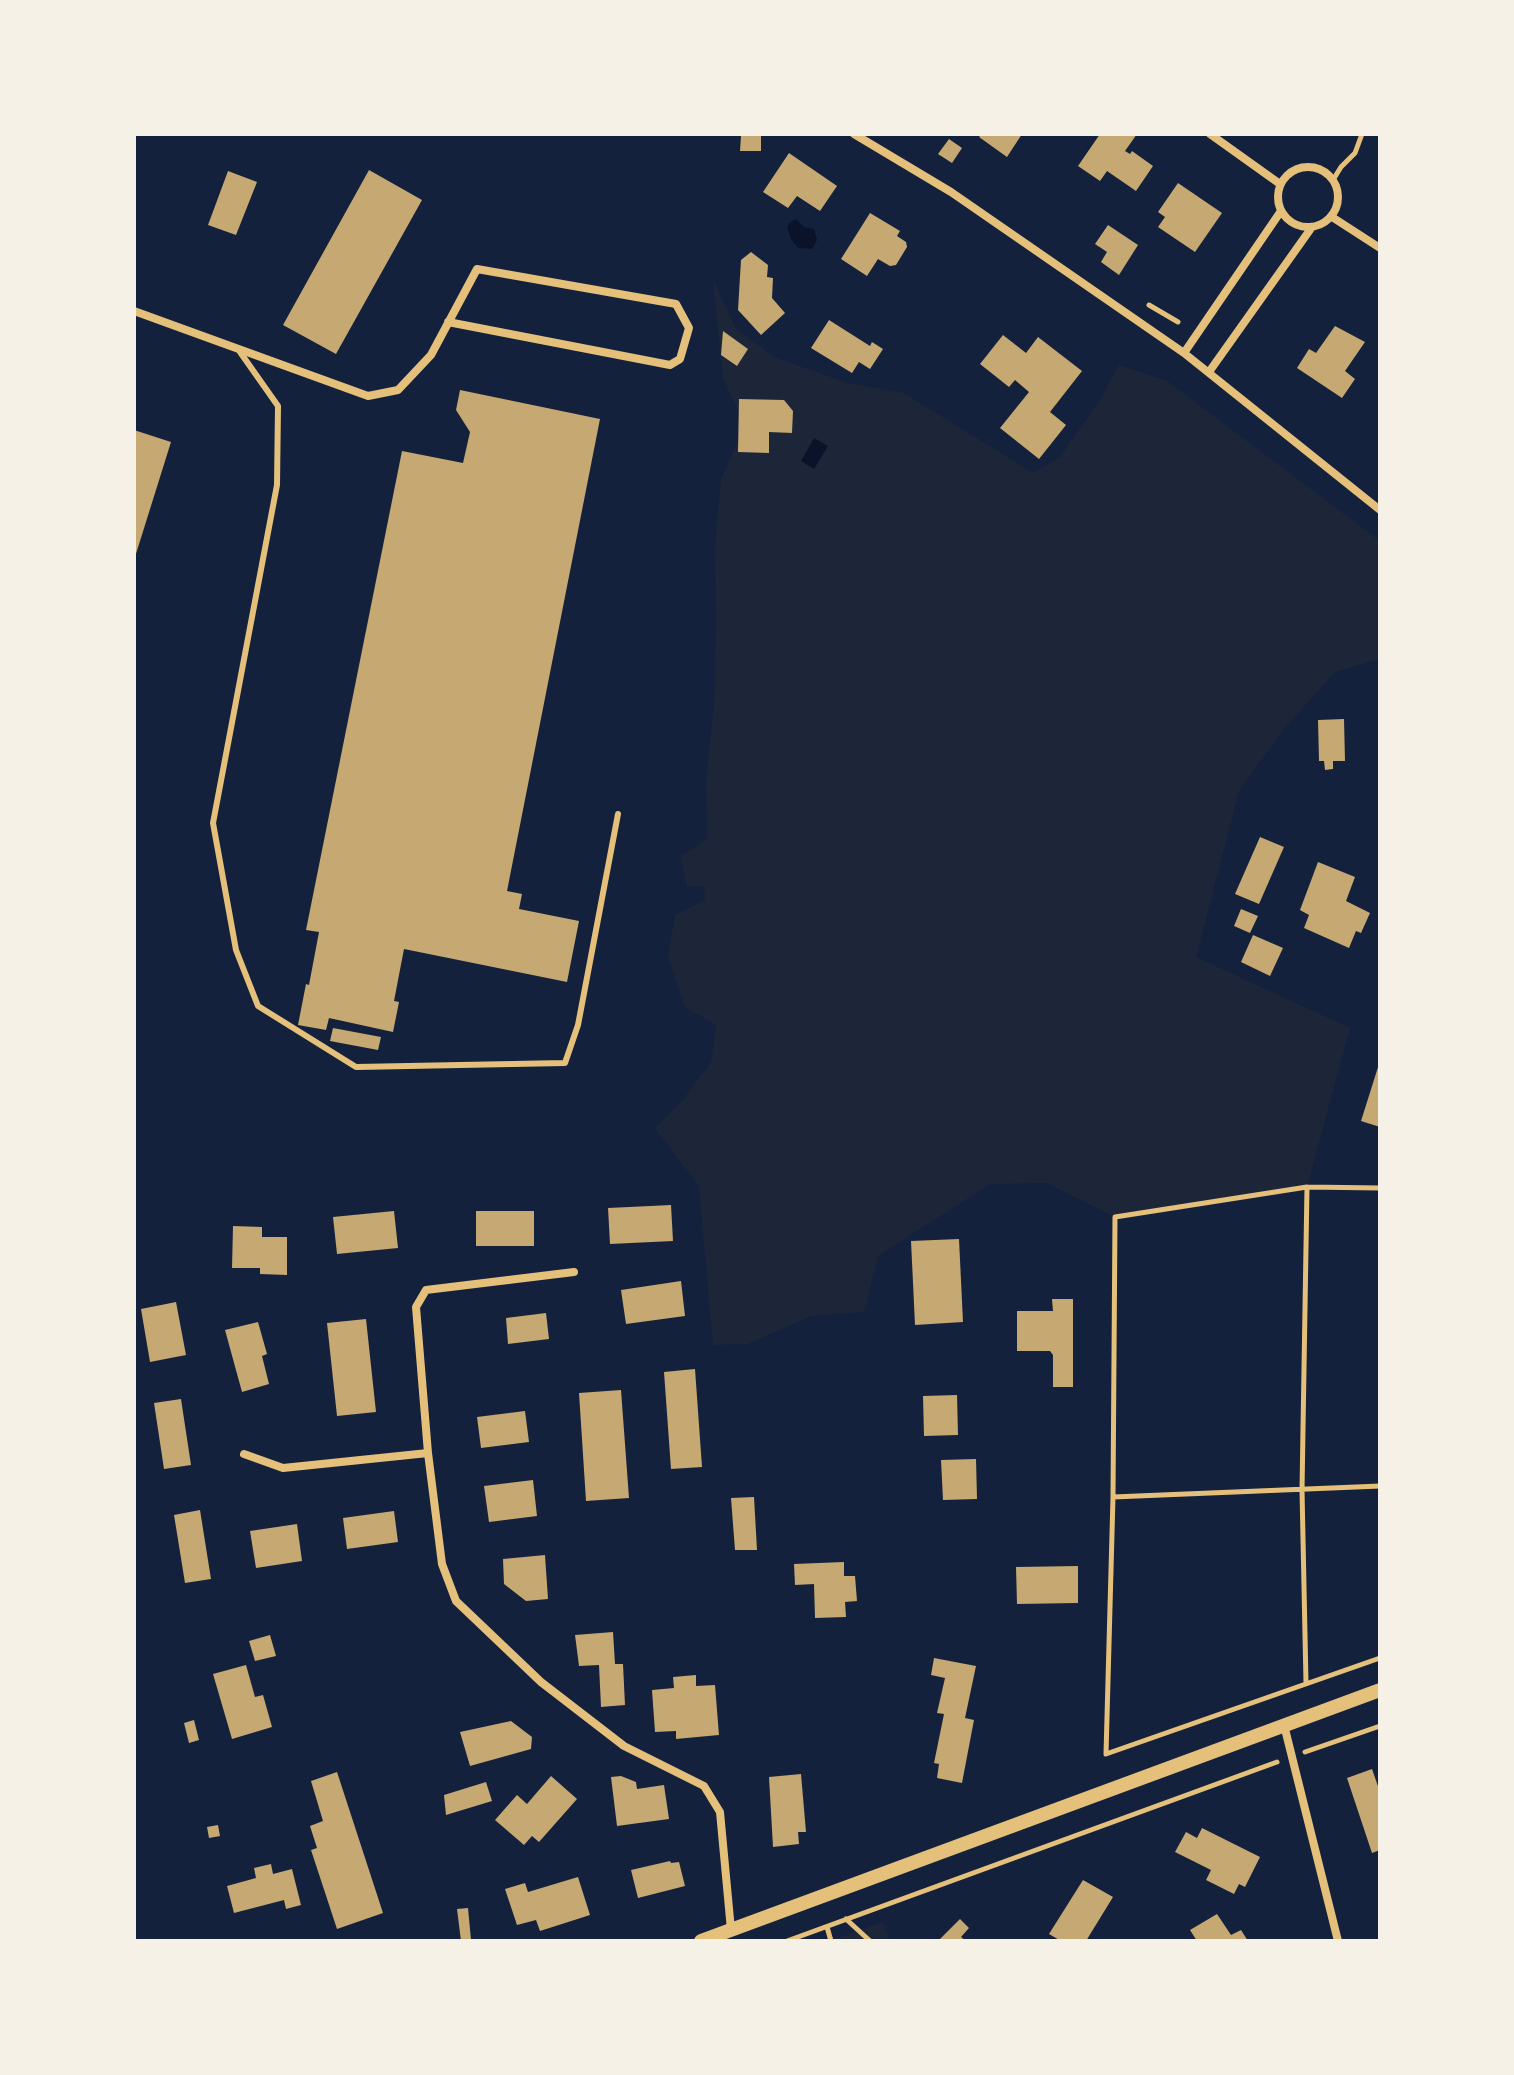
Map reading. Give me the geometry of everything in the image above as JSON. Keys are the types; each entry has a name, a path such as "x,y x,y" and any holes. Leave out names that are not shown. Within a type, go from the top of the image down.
{"street":[{"path":"854,134 951,192 1184,353 1380,510"},
{"path":"1210,134 1280,184"},
{"path":"1209,372 1312,227 1332,217 1339,199 1333,180 1319,168 1310,166 1293,170 1280,184 1278,202 1281,211 1294,224 1312,227"},
{"path":"1184,353 1281,211"},
{"path":"1332,217 1380,248"},
{"path":"134,311 368,396 398,390 431,355 448,322 477,269 676,304 689,328 680,359 670,365 448,322"},
{"path":"574,1272 426,1290 416,1307 428,1453 442,1564 456,1601 541,1682 624,1746 704,1786 720,1812 731,1930"},
{"path":"244,1454 283,1468 428,1453"},
{"path":"701,1941 1380,1690"},
{"path":"1284,1725 1338,1941"}],"lane":[{"path":"240,352 278,406 277,485 213,823 236,950 258,1006 356,1067 565,1063 578,1025 618,814"}],"path":[{"path":"1333,180 1355,153 1362,134"},
{"path":"1306,1683 1302,1490 1307,1187"},
{"path":"1380,1188 1307,1187 1115,1217 1113,1497 1106,1754 1380,1658"},
{"path":"1113,1497 1380,1486"},
{"path":"787,1941 1380,1726"},
{"path":"846,1919 870,1941"},
{"path":"826,1926 831,1941"}],"shaded area":[{"path":"796,219 804,227 814,229 817,240 812,249 798,248 791,239 787,228"},
{"path":"713,280 736,329 776,358 848,383 904,393 1033,473 1060,457 1099,401 1119,365 1167,381 1380,541 1380,659 1335,672 1284,729 1239,791 1196,957 1350,1028 1307,1187 1115,1217 1047,1183 990,1184 878,1256 864,1312 811,1316 748,1344 713,1345 699,1186 655,1128 682,1101 711,1062 716,1025 685,1007 668,957 675,915 705,900 704,886 687,887 681,856 707,839 706,780 714,704 715,548 721,479 745,426 723,378"},
{"path":"814,438 828,446 814,469 801,461"},
{"path":"883,1922 890,1941 830,1941"}],"building":[{"path":"982,134 1022,134 1007,157 979,137"},
{"path":"1100,134 1137,134 1125,151 1130,154 1132,151 1153,166 1136,191 1107,171 1100,181 1078,166"},
{"path":"741,136 761,136 761,151 740,151"},
{"path":"949,139 962,148 952,163 938,154"},
{"path":"789,153 837,186 820,211 797,196 788,208 763,192"},
{"path":"369,170 422,200 336,354 283,325"},
{"path":"228,171 257,182 236,235 208,225"},
{"path":"1178,183 1222,213 1195,252 1158,227 1165,217 1158,212"},
{"path":"870,213 900,231 897,236 906,242 907,247 896,265 890,266 878,259 867,276 841,259"},
{"path":"1108,225 1138,245 1119,275 1101,262 1107,252 1095,244"},
{"path":"751,252 768,265 767,277 773,278 772,298 785,313 761,335 738,310 741,260"},
{"path":"829,320 870,346 872,342 883,349 870,369 859,362 852,373 811,348"},
{"path":"1335,326 1365,342 1345,371 1355,379 1342,398 1297,368 1309,349 1316,353"},
{"path":"723,331 748,349 737,366 721,355"},
{"path":"1003,335 1026,353 1038,337 1082,371 1050,412 1066,425 1039,459 1000,428 1029,392 1015,380 1009,387 980,364"},
{"path":"460,390 600,419 507,891 522,894 519,909 579,921 567,982 404,949 394,1001 399,1002 393,1032 329,1018 326,1030 298,1025 319,932 306,930 402,451 463,463 470,432 456,410"},
{"path":"739,399 784,400 793,411 792,433 769,432 769,453 738,452"},
{"path":"134,430 171,442 135,557 134,557"},
{"path":"1344,719 1345,761 1333,761 1333,769 1325,770 1324,761 1319,761 1318,720"},
{"path":"1260,837 1284,847 1259,904 1235,894"},
{"path":"1318,862 1355,877 1346,901 1370,913 1361,933 1356,931 1349,948 1304,928 1309,915 1300,910"},
{"path":"1241,909 1258,916 1250,933 1234,926"},
{"path":"1253,935 1283,948 1270,976 1241,962"},
{"path":"333,1028 381,1037 378,1050 330,1041"},
{"path":"1380,1064 1380,1127 1361,1121"},
{"path":"671,1205 673,1241 610,1244 608,1208"},
{"path":"394,1211 398,1248 337,1254 333,1217"},
{"path":"476,1211 534,1211 534,1246 476,1246"},
{"path":"233,1226 262,1227 262,1237 287,1237 287,1275 260,1274 260,1268 232,1268"},
{"path":"959,1239 963,1322 915,1325 911,1241"},
{"path":"681,1281 685,1316 626,1324 621,1290"},
{"path":"1052,1299 1073,1299 1073,1387 1053,1387 1053,1355 1050,1351 1017,1351 1017,1311 1053,1311"},
{"path":"176,1302 186,1355 150,1362 141,1309"},
{"path":"546,1313 549,1339 508,1344 506,1318"},
{"path":"366,1319 376,1412 337,1416 327,1323"},
{"path":"258,1322 267,1354 262,1356 269,1384 242,1392 225,1330"},
{"path":"695,1369 702,1467 671,1469 664,1372"},
{"path":"621,1390 629,1498 586,1501 579,1393"},
{"path":"957,1395 958,1435 924,1436 923,1396"},
{"path":"181,1399 191,1465 164,1469 154,1403"},
{"path":"525,1411 529,1442 481,1448 477,1417"},
{"path":"976,1459 977,1499 943,1500 941,1460"},
{"path":"533,1480 537,1516 489,1522 484,1486"},
{"path":"754,1497 757,1550 735,1550 731,1498"},
{"path":"200,1510 211,1579 185,1583 174,1515"},
{"path":"394,1511 398,1542 347,1549 343,1518"},
{"path":"297,1524 302,1561 256,1568 250,1531"},
{"path":"545,1555 548,1599 526,1601 504,1584 503,1559"},
{"path":"844,1562 844,1576 855,1576 857,1601 845,1602 846,1617 815,1618 814,1584 795,1585 794,1564"},
{"path":"1078,1566 1078,1603 1017,1604 1016,1567"},
{"path":"613,1632 615,1664 623,1664 625,1705 601,1707 599,1665 579,1666 575,1635"},
{"path":"270,1635 276,1656 255,1661 249,1641"},
{"path":"934,1658 976,1666 965,1718 974,1720 962,1783 937,1778 939,1764 934,1763 944,1714 937,1713 945,1678 931,1675"},
{"path":"246,1665 255,1697 263,1695 272,1727 232,1739 213,1674"},
{"path":"696,1675 696,1686 715,1685 719,1735 676,1739 676,1731 655,1732 652,1690 674,1688 673,1677"},
{"path":"194,1720 199,1740 189,1743 184,1723"},
{"path":"511,1721 532,1737 531,1749 470,1766 460,1732"},
{"path":"1372,1769 1380,1792 1380,1850 1372,1853 1347,1778"},
{"path":"337,1772 383,1913 337,1929 311,1850 317,1848 310,1826 323,1821 311,1781"},
{"path":"801,1774 806,1832 798,1832 799,1844 773,1847 769,1777"},
{"path":"551,1776 577,1799 539,1842 532,1836 524,1845 495,1820 517,1795 527,1804"},
{"path":"621,1776 636,1782 637,1789 664,1785 669,1819 617,1826 611,1777"},
{"path":"486,1782 492,1801 446,1815 444,1795"},
{"path":"218,1825 220,1836 209,1838 207,1827"},
{"path":"1202,1828 1260,1857 1245,1887 1239,1884 1234,1894 1206,1880 1211,1870 1175,1852 1186,1832 1197,1838"},
{"path":"670,1861 679,1862 685,1886 638,1898 631,1870"},
{"path":"271,1864 273,1874 292,1869 301,1905 286,1909 284,1900 234,1913 227,1886 256,1878 254,1868"},
{"path":"578,1877 590,1915 540,1931 536,1920 517,1925 505,1889 525,1883 528,1892"},
{"path":"1083,1880 1113,1897 1086,1941 1061,1941 1049,1934"},
{"path":"468,1908 471,1940 461,1941 457,1909"},
{"path":"1217,1914 1231,1935 1241,1930 1248,1941 1197,1941 1190,1930"},
{"path":"960,1919 969,1928 961,1937 966,1941 938,1941"}]}
